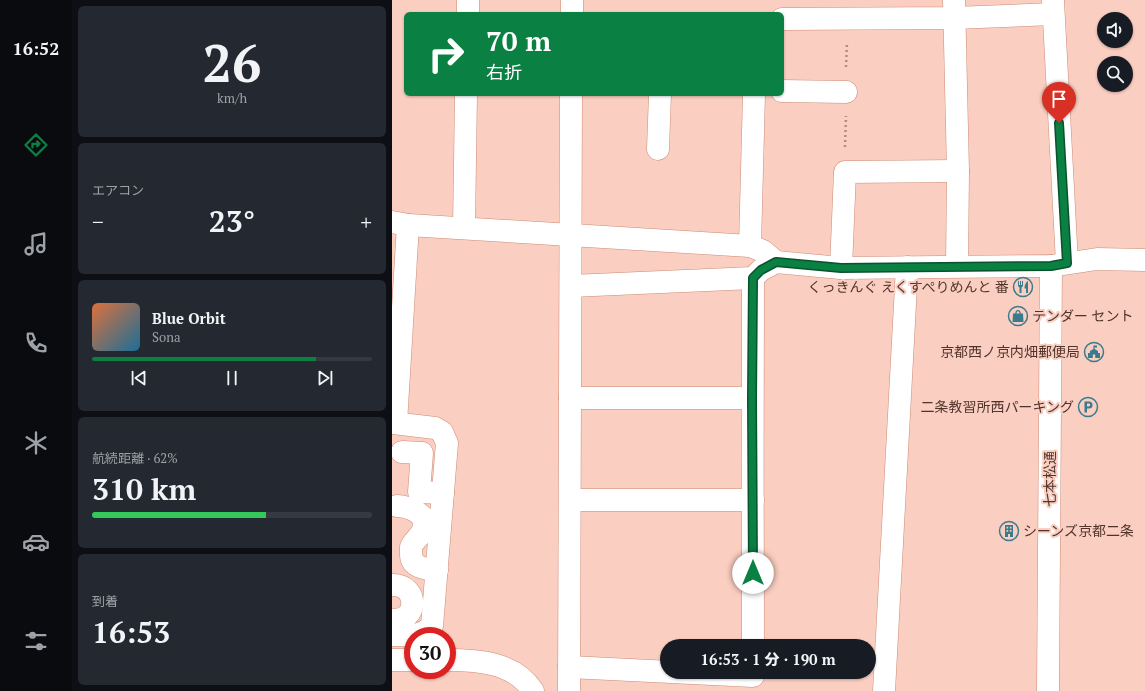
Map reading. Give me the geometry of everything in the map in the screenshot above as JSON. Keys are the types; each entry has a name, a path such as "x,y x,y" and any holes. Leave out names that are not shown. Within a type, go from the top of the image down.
{"street":[{"path":"468,0 468,12"},
{"path":"572,0 572,12"},
{"path":"784,19 954,9 1053,7"},
{"name":"七本松通","path":"1048,691 1059,265 1053,7"},
{"path":"954,9 958,171 958,266"},
{"path":"784,91 846,92"},
{"path":"464,228 466,96"},
{"path":"569,691 571,96"},
{"path":"658,149 660,96"},
{"path":"750,246 754,96"},
{"path":"841,268 845,172 958,171"},
{"path":"394,417 400,224 750,246 763,251 776,262"},
{"path":"571,286 753,278 761,270 776,262 841,268 1059,265 1097,259 1145,260"},
{"path":"884,691 907,267"},
{"path":"753,278 753,639"},
{"path":"570,398 752,398"},
{"path":"394,417 434,414 449,420 457,429 461,438 446,627"},
{"path":"392,620 404,618 411,610 423,604 437,570 447,443 442,432 435,428 394,417"},
{"path":"402,452 422,453 419,492 443,493"},
{"path":"570,500 753,500"},
{"path":"397,506 414,509 423,517 424,525 422,533 411,548 411,558 415,564 424,569 437,570"},
{"path":"392,586 406,588 412,598 423,604 432,626 426,632 416,635 392,635"},
{"path":"392,660 404,660"},
{"path":"456,660 469,660 495,664 509,669 522,678 533,691"},
{"path":"569,667 753,680"}],"place":[{"name":"くっきんぐ えくすぺりめんと 番","path":"1023,287"},
{"name":"テンダー セント","path":"1018,316"},
{"name":"京都西ノ京内畑郵便局","path":"1094,352"},
{"name":"二条教習所西パーキング","path":"1088,407"},
{"name":"シーンズ京都二条","path":"1009,531"}],"route":[{"path":"753,573 753,278 761,270 776,262 841,268 1051,266 1067,263 1059,123"}]}
